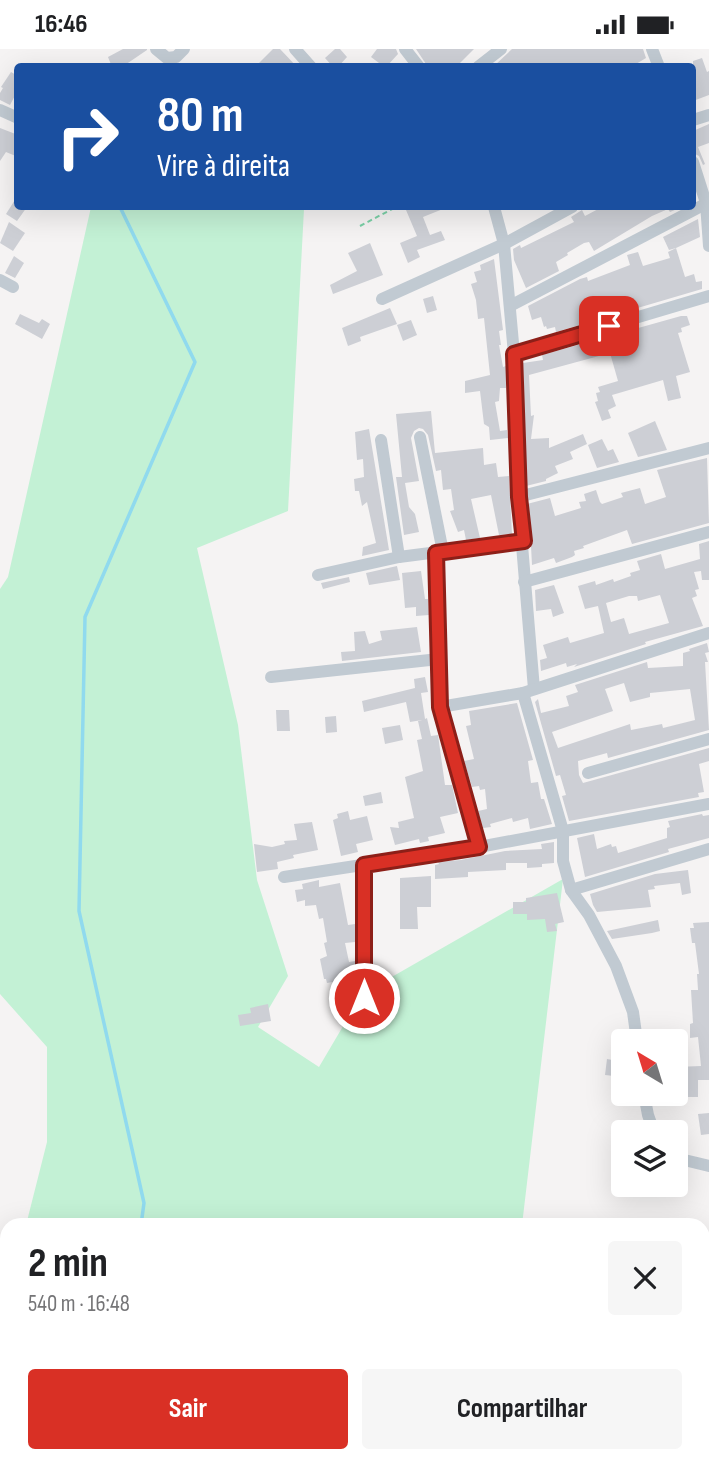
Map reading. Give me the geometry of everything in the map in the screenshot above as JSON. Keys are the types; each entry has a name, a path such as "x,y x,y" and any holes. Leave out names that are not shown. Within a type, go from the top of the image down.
{"street":[{"path":"156,49 167,58 176,57 184,49"},
{"path":"295,49 307,63"},
{"path":"405,49 416,63"},
{"path":"483,63 501,49"},
{"path":"696,171 707,203 709,247"},
{"path":"495,210 505,244 514,354 529,691 563,831 563,861 571,890 589,915 616,966 633,1012 635,1029"},
{"path":"382,299 505,244 567,210"},
{"path":"510,306 694,210"},
{"path":"0,280 13,287"},
{"path":"514,354 709,296"},
{"path":"420,437 439,553 440,707 479,847"},
{"path":"381,440 399,557"},
{"path":"519,497 709,448"},
{"path":"524,582 709,533"},
{"path":"318,575 399,557 524,541"},
{"path":"440,707 529,691 709,633"},
{"path":"271,677 439,659"},
{"path":"588,773 709,739"},
{"path":"284,877 479,847 709,804"},
{"path":"571,890 709,849"},
{"path":"364,865 364,998"},
{"path":"688,1161 709,1166"}],"path":[{"path":"360,226 390,210"}],"green space":[{"path":"90,210 304,210 288,511 197,548 238,725 257,880 288,976 258,1027 319,1067 362,994 563,879 523,1218 28,1218 47,1142 47,1047 0,994 0,589 8,577"}],"building":[{"path":"123,49 147,49 128,63 110,63 108,57"},
{"path":"273,49 280,49 293,63 259,63"},
{"path":"335,49 340,49 347,57 342,63 329,63 325,58"},
{"path":"377,49 396,49 398,54 390,63 379,63 371,57"},
{"path":"416,49 474,49 460,63 425,63"},
{"path":"512,49 643,49 646,58 638,63 497,63"},
{"path":"702,58 707,72 709,71 709,95 696,100 696,63 693,61"},
{"path":"11,72 14,74 14,98 10,105 0,100 1,87"},
{"path":"709,124 709,143 698,147 705,164 703,165 696,154 696,130"},
{"path":"0,128 14,133 14,155 6,152 0,161"},
{"path":"14,201 14,210 25,210 17,221 6,214"},
{"path":"406,210 440,210 423,217 430,235 441,231 445,240 417,250 420,257 408,263 400,243 417,236"},
{"path":"582,210 585,216 596,210 666,210 594,251 589,242 584,243 556,262 559,271 526,288 514,260 513,249 520,245 521,248 574,222 571,217"},
{"path":"698,219 700,237 669,250 663,237"},
{"path":"9,222 25,233 13,251 0,243"},
{"path":"370,243 383,275 333,294 330,285 357,271 348,253"},
{"path":"676,248 685,277 694,274 696,282 702,281 702,289 556,332 555,327 544,327 541,317 532,320 528,306 580,279 587,277 588,281 630,265 627,255 638,252 643,266 670,258 668,252"},
{"path":"14,256 24,263 15,278 5,273"},
{"path":"494,259 503,330 499,331 499,345 503,367 506,366 506,388 500,388 499,401 495,402 500,431 507,430 508,438 490,440 489,427 484,424 480,391 465,393 465,381 490,375 484,318 478,319 471,284 477,282 474,272 481,270 480,265"},
{"path":"433,296 437,310 427,313 423,299"},
{"path":"390,308 397,324 360,337 361,341 348,346 342,328"},
{"path":"20,314 39,323 42,319 50,324 42,339 15,324"},
{"path":"687,316 690,325 681,328 682,332 678,333 690,372 676,376 681,398 668,401 663,380 612,395 616,406 608,410 611,418 602,421 595,402 598,401 596,393 600,392 598,387 618,381 610,353 529,375 531,416 534,415 531,439 549,438 549,448 583,434 587,444 570,452 573,459 555,466 558,473 546,481 526,486 523,363 543,360 542,355"},
{"path":"411,320 417,335 403,341 397,325"},
{"path":"431,411 435,453 483,448 484,465 496,463 498,477 509,476 512,534 499,535 491,495 471,499 480,538 466,540 464,530 458,532 450,511 454,510 451,489 443,490 441,470 436,471 428,435 419,428 411,438 419,481 405,483 409,507 415,514 419,532 404,535 396,477 402,477 396,414"},
{"path":"655,421 667,450 638,457 628,433"},
{"path":"369,429 389,550 362,556 363,547 376,543 367,502 362,506 359,491 355,491 354,479 364,477 363,459 357,460 355,432"},
{"path":"602,439 608,451 613,449 619,462 597,468 588,445"},
{"path":"707,458 709,523 632,544 627,530 583,546 584,548 574,551 575,555 572,557 556,563 554,558 532,565 533,541 527,504 550,498 555,516 581,508 579,502 586,501 584,494 596,490 602,504 623,497 621,493 640,488 645,504 666,497 657,470"},
{"path":"709,541 709,580 702,580 701,571 694,572 699,589 695,590 697,596 692,598 703,626 645,642 646,644 574,667 577,664 567,667 566,663 541,671 540,660 547,658 543,645 568,637 570,643 604,633 598,606 585,609 578,586 595,581 596,585 613,579 614,582 631,576 630,573 640,570 637,561 661,554 665,569 700,559 699,544","holes":["660,595 669,623 629,634 624,618 611,622 606,603 629,596 637,596 638,601"]},
{"path":"397,566 400,580 369,585 366,573"},
{"path":"421,571 429,615 416,616 416,607 405,608 402,573"},
{"path":"349,577 350,582 323,589 321,583"},
{"path":"554,585 564,613 553,617 551,609 536,611 535,590"},
{"path":"417,627 421,652 342,661 341,652 355,651 354,632 365,631 369,644 382,640 380,631"},
{"path":"707,643 709,652 705,653 708,662 705,662 709,730 608,758 607,753 578,761 579,775 583,783 709,748 709,761 699,764 704,792 698,793 699,797 569,821 562,796 566,795 560,775 556,776 535,702 538,699 541,713 569,706 566,696 578,692 575,685 647,662 648,668 683,666 683,653 690,651 689,649","holes":["624,683 630,702 650,697 650,693 690,689 695,720 663,728 662,724 631,730 630,724 558,748 552,732 613,711 605,689"]},
{"path":"425,677 428,692 421,693 425,719 427,718 431,736 438,735 445,785 452,785 458,813 440,817 445,833 428,837 429,841 420,843 419,839 395,845 390,827 399,828 398,822 414,818 405,777 423,771 417,740 422,739 418,721 422,720 410,722 406,702 364,712 362,701 415,688 414,679"},
{"path":"517,703 533,760 528,761 531,783 538,782 541,799 544,799 552,824 530,829 528,818 513,822 512,818 483,828 478,811 487,809 485,789 472,787 464,761 474,759 466,726 471,725 469,711"},
{"path":"276,710 289,710 290,731 277,731"},
{"path":"336,716 337,732 326,733 325,717"},
{"path":"400,725 403,740 385,744 382,728"},
{"path":"381,792 383,803 365,806 363,796"},
{"path":"348,811 350,820 367,816 373,840 356,844 358,852 341,856 333,820 338,818 337,814"},
{"path":"709,815 709,838 585,877 577,838 594,834 597,849 611,844 612,847 616,846 618,853 667,838 667,828 670,827 668,821"},
{"path":"312,822 318,850 293,855 294,858 277,862 278,869 257,872 254,844 272,847 285,844 284,841 297,840 294,824"},
{"path":"554,842 554,863 542,864 542,867 527,868 527,863 506,863 506,870 468,872 468,877 435,879 435,865 439,864 438,862 505,851 542,849 541,844"},
{"path":"688,870 691,893 682,895 680,883 654,886 655,889 648,890 651,907 597,912 593,905 590,894 655,874"},
{"path":"431,876 431,907 417,907 418,929 400,929 400,878"},
{"path":"319,880 319,887 340,883 348,925 355,924 355,942 345,943 349,962 355,961 356,1002 341,1004 338,981 327,983 324,979 320,959 327,956 323,918 319,919 316,905 305,906 305,900 297,902 295,890 303,889 302,884"},
{"path":"557,893 564,922 555,924 557,931 547,932 545,919 527,920 527,914 513,914 513,902 526,902 526,898"},
{"path":"658,920 660,931 652,933 612,939 607,931"},
{"path":"709,922 709,1080 698,1080 698,1097 688,1097 688,1067 701,1066 698,1037 690,1038 690,1024 693,1023 691,990 698,990 699,974 690,928 694,928 693,923"},
{"path":"268,1004 271,1021 240,1026 238,1015 251,1013 250,1008"},
{"path":"607,1059 611,1060 611,1076 605,1075"},
{"path":"709,1113 709,1134 701,1135 698,1114"}],"waterway":[{"path":"121,210 195,362 85,617 79,911 144,1203 142,1218"}],"route":[{"path":"364,998 364,865 479,847 440,707 436,553 524,541 519,497 514,354 609,326"}]}
